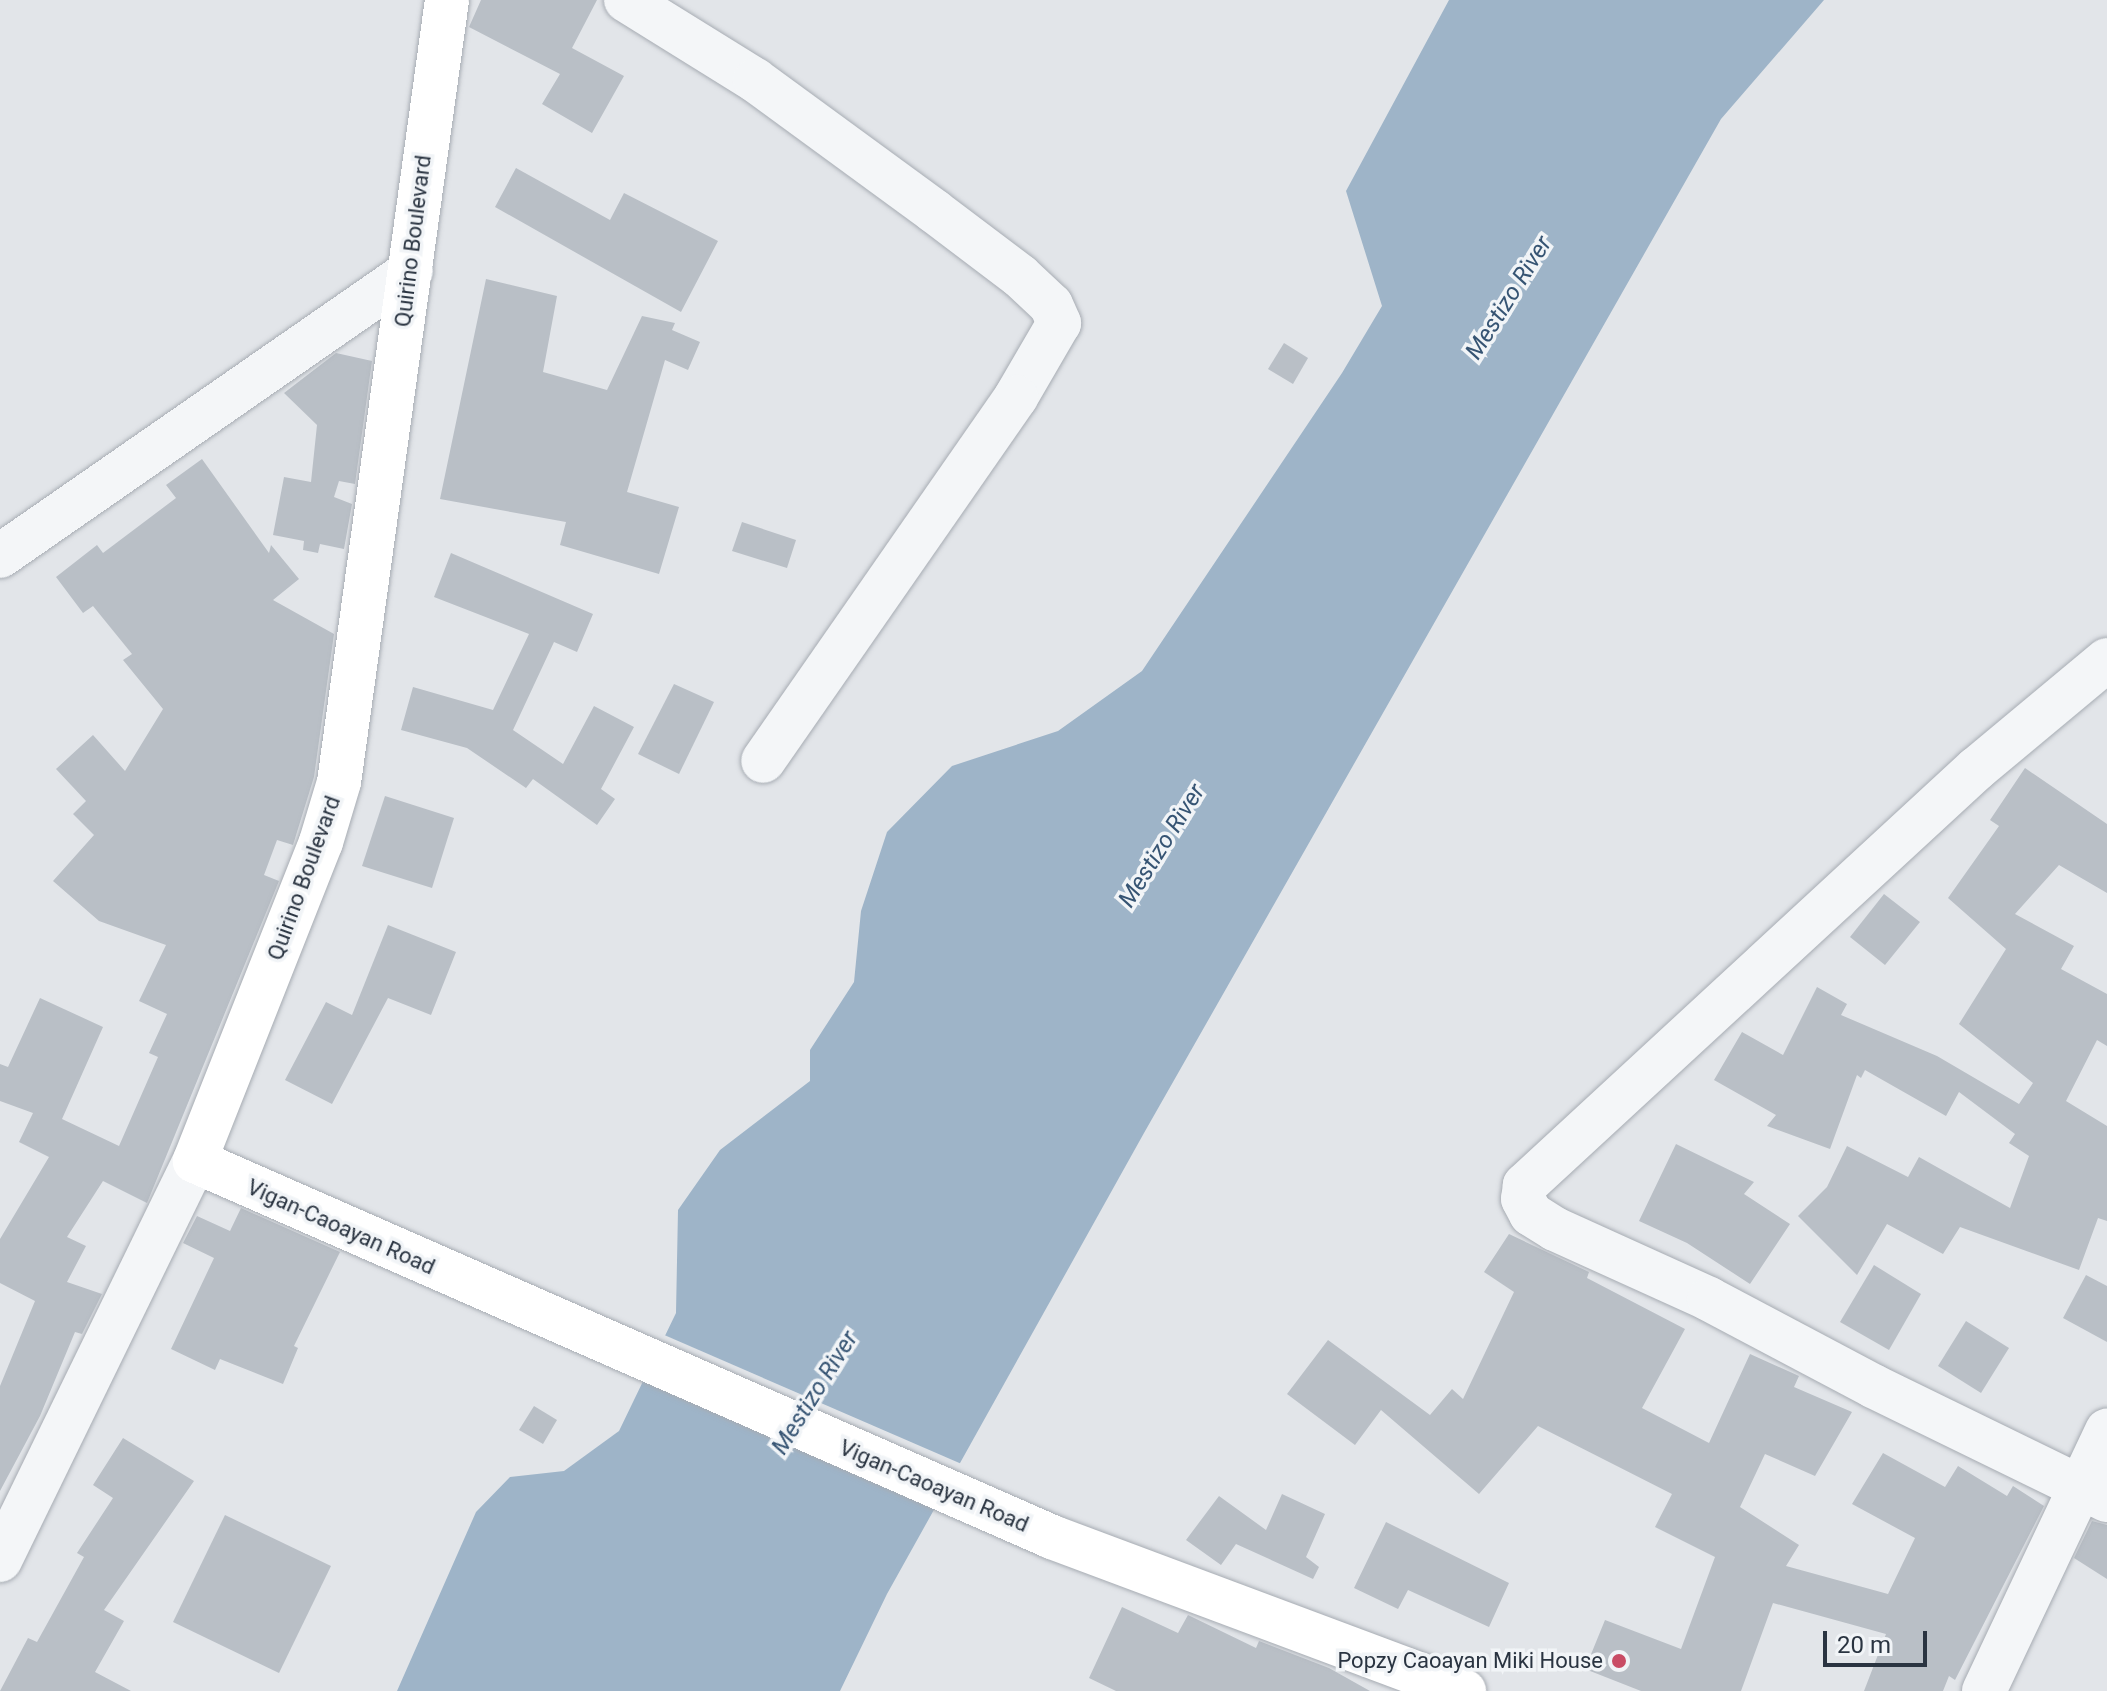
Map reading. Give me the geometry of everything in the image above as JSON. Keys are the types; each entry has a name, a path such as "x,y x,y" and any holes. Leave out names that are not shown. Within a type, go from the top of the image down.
{"main road":[{"name":"Quirino Boulevard","path":"195,1161 321,842 339,782 411,271 431,84 447,0"},
{"name":"Vigan-Caoayan Road","path":"195,1161 520,1308 1052,1537 1464,1691"}],"street":[{"path":"626,0 755,80 934,211 1020,276 1051,305 1059,323 1016,397 763,761"},
{"path":"0,556 411,271"},
{"path":"2094,1494 1709,1299 1555,1229 1531,1214 1523,1199 1525,1185 1976,769 2107,660"},
{"name":"Quirino Boulevard","path":"0,1560 195,1161"},
{"path":"1984,1691 2094,1494 2107,1431"}],"water":[{"name":"Mestizo River","path":"1449,0 1824,0 1721,119 1144,1133 887,1594 840,1691 397,1691 476,1512 510,1477 564,1471 619,1431 676,1313 678,1210 720,1150 810,1081 810,1050 854,982 861,911 887,832 952,766 1058,731 1142,671 1342,373 1382,306 1346,191"}],"pier":[{"path":"662,1334 964,1465 940,1508 640,1379"}],"building":[{"path":"481,0 597,0 572,48 624,76 592,133 542,104 560,74 469,27"},
{"path":"516,168 610,220 624,193 718,241 681,312 495,207"},
{"path":"486,279 557,296 543,372 607,390 642,316 675,323 672,330 700,342 688,370 665,360 627,492 679,507 659,574 560,545 566,522 440,499"},
{"path":"1284,343 1308,358 1293,384 1268,369"},
{"path":"336,353 372,361 355,484 339,481 334,497 352,504 344,549 320,544 318,553 303,550 304,541 273,535 284,477 311,482 317,425 284,393"},
{"path":"202,459 269,553 271,545 299,579 273,600 334,634 314,777 293,845 277,840 264,875 279,881 147,1203 103,1181 67,1237 86,1246 67,1282 102,1294 82,1334 75,1332 40,1416 0,1491 0,1386 35,1301 0,1283 0,1239 49,1157 19,1142 33,1113 0,1101 0,1064 8,1067 40,998 103,1027 62,1119 119,1146 158,1057 149,1053 167,1014 139,1001 166,945 99,921 53,881 94,835 73,814 86,801 56,769 93,735 125,771 163,709 123,660 132,654 93,606 83,613 56,577 97,545 103,553 176,498 166,485"},
{"path":"742,522 796,540 787,568 732,551"},
{"path":"451,553 593,614 577,652 554,642 513,730 563,764 594,706 634,727 601,789 615,799 597,825 533,779 526,788 467,748 401,730 413,687 493,710 529,634 434,597"},
{"path":"674,684 714,702 679,774 638,754"},
{"path":"2025,768 2107,824 2107,893 2059,865 2015,914 2074,946 2061,969 2107,994 2107,1046 2097,1040 2066,1101 2107,1126 2107,1221 2098,1218 2079,1270 1960,1227 1943,1254 1887,1224 1857,1275 1798,1216 1827,1187 1847,1146 1908,1177 1919,1157 2010,1208 2029,1156 2009,1143 2015,1134 1959,1092 1946,1116 1865,1070 1861,1078 1857,1075 1830,1149 1767,1126 1776,1115 1714,1080 1742,1032 1783,1055 1817,987 1847,1004 1841,1015 1937,1056 2019,1104 2033,1083 1959,1024 2006,949 1948,898 1999,826 1990,820"},
{"path":"385,796 454,818 432,888 362,866"},
{"path":"1884,894 1920,922 1885,965 1850,937"},
{"path":"388,925 456,952 431,1015 388,998 332,1104 285,1080 326,1002 352,1015"},
{"path":"1676,1144 1754,1182 1744,1194 1790,1224 1750,1284 1687,1243 1639,1221"},
{"path":"241,1208 340,1252 294,1346 298,1348 283,1384 220,1359 215,1370 171,1349 214,1258 183,1243 197,1216 230,1231"},
{"path":"1509,1234 1589,1272 1587,1278 1685,1329 1642,1408 1709,1443 1750,1354 1799,1376 1794,1387 1852,1412 1815,1476 1765,1454 1740,1507 1799,1545 1786,1566 1888,1594 1915,1538 1852,1504 1883,1453 1945,1487 1958,1466 2007,1496 2013,1486 2044,1506 1955,1680 1949,1676 1943,1691 1864,1691 1886,1634 1773,1603 1741,1691 1641,1691 1585,1669 1605,1620 1681,1649 1715,1557 1655,1527 1672,1494 1538,1426 1479,1494 1381,1410 1355,1445 1287,1394 1328,1340 1430,1415 1452,1389 1463,1399 1514,1292 1484,1272"},
{"path":"1874,1265 1921,1294 1889,1350 1840,1322"},
{"path":"2086,1275 2107,1286 2107,1342 2063,1318"},
{"path":"1966,1321 2009,1348 1981,1393 1938,1366"},
{"path":"534,1406 557,1420 543,1444 519,1430"},
{"path":"123,1438 194,1481 104,1610 124,1621 95,1672 131,1691 0,1691 28,1638 37,1642 84,1557 77,1553 113,1498 93,1485"},
{"path":"1282,1494 1325,1514 1306,1557 1319,1567 1313,1579 1236,1544 1221,1565 1186,1540 1219,1496 1266,1530"},
{"path":"225,1515 331,1566 279,1673 173,1622"},
{"path":"2092,1521 2107,1525 2107,1579 2074,1558"},
{"path":"1386,1522 1509,1583 1489,1627 1408,1590 1398,1609 1354,1588"},
{"path":"1122,1607 1178,1633 1188,1615 1256,1648 1259,1641 1329,1668 1370,1691 1116,1691 1089,1678"}],"place":[{"name":"Popzy Caoayan Miki House","path":"1619,1661"}]}
